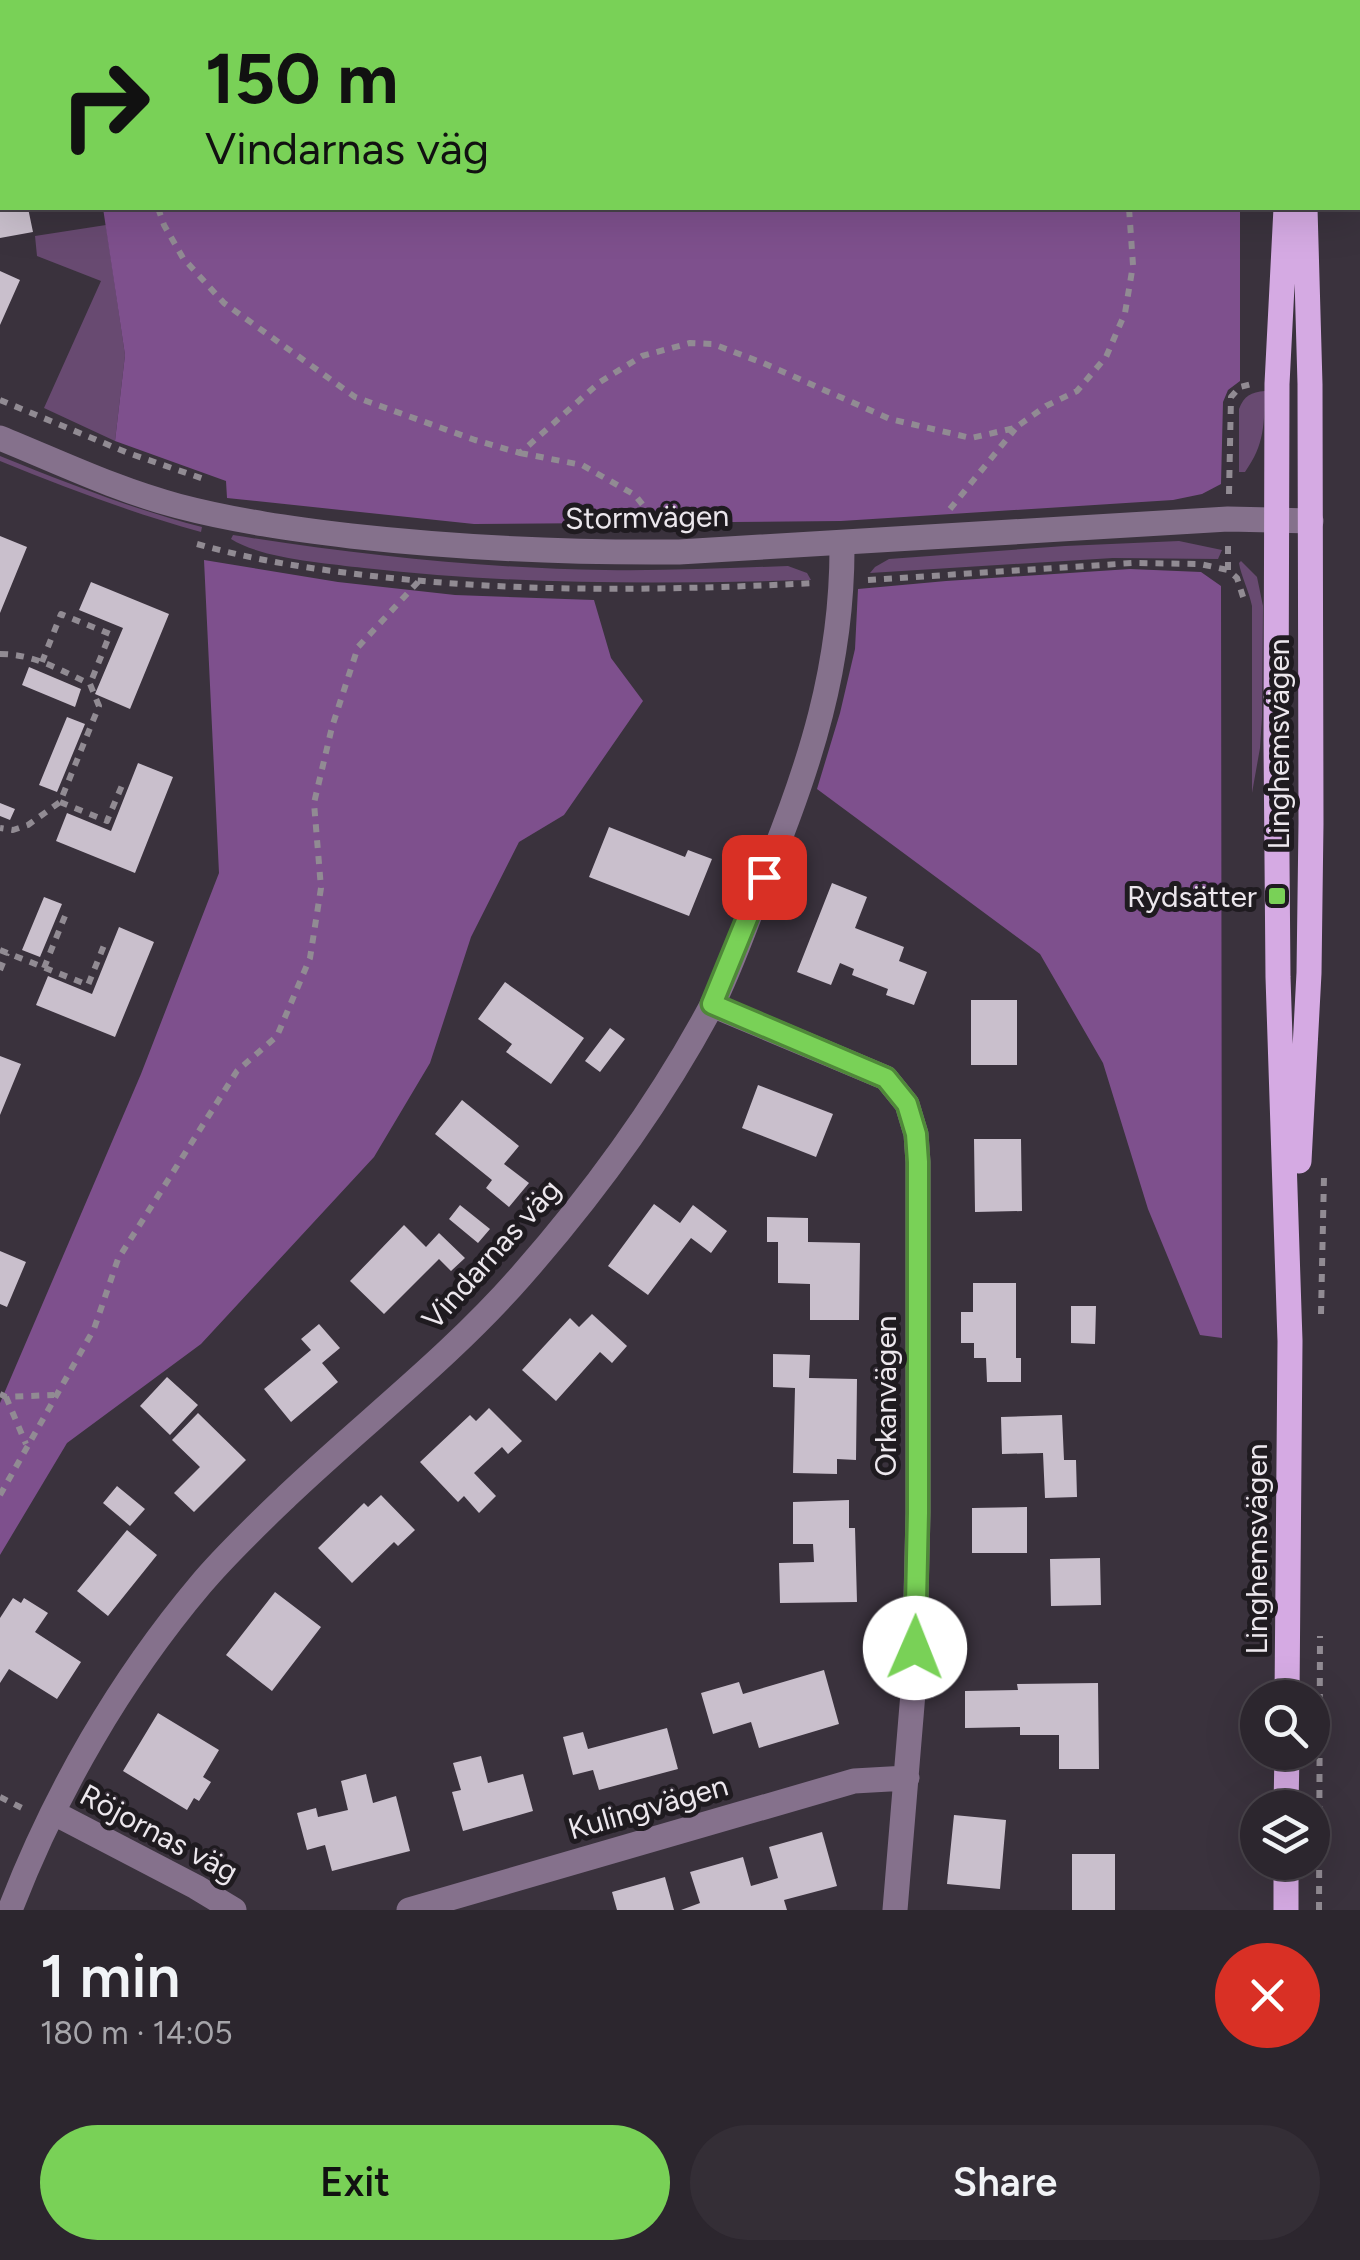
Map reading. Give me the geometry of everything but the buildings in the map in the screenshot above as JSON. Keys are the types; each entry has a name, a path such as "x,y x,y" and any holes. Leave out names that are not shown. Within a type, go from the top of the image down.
{"main road":[{"name":"Linghemsvägen","path":"1286,210 1277,520 1278,977 1290,1341 1287,1680"},
{"name":"Linghemsvägen","path":"1290,1341 1309,973 1311,520 1305,210"},
{"path":"1286,1880 1286,1910"}],"street":[{"name":"Stormvägen","path":"0,438 135,494 213,515 442,545 541,551 679,552 1228,519 1311,520"},
{"name":"Vindarnas väg","path":"10,1910 91,1741 121,1692 204,1580 287,1496 424,1375 515,1283 612,1164 656,1098 712,1004 800,786 830,681 838,630 842,543"},
{"name":"Orkanvägen","path":"712,1004 886,1078 907,1104 916,1134 918,1513 914,1680 895,1910"},
{"name":"Kulingvägen","path":"408,1910 854,1781 907,1778"},
{"name":"Röjornas väg","path":"54,1813 234,1910"}],"path":[{"path":"159,210 183,258 224,303 354,397 476,440 582,465 635,495 679,552"},
{"path":"927,537 1015,428 1077,390 1106,357 1125,313 1133,265 1129,210"},
{"path":"520,453 600,382 642,356 690,343 713,344 890,419 920,427 971,438 1015,428"},
{"path":"0,400 128,453 217,484 213,515"},
{"path":"0,1495 94,1329 118,1259 236,1071 277,1036 310,958 321,888 314,803 332,727 358,647 418,581"},
{"path":"42,662 61,614 110,634 90,684"},
{"path":"0,654 19,654 90,684 99,706 60,802 28,825 13,830 0,828"},
{"path":"60,802 108,821 123,782"},
{"path":"44,968 67,911"},
{"path":"0,970 3,952 88,985 105,943"},
{"path":"26,1445 3,1396 55,1395"}],"shaded area":[{"path":"103,210 1240,210 1240,381 1228,390 1223,402 1221,484 1202,494 1173,500 841,521 474,524 227,498 226,481 115,441 125,355"},
{"path":"106,225 125,355 115,441 44,408 101,281 37,256 35,236"},
{"path":"1265,391 1260,443 1245,472 1239,472 1239,409 1249,396"},
{"path":"0,456 125,504 202,527 201,532 74,490 0,461"},
{"path":"233,535 372,554 558,569 788,566 807,573 811,580 587,582 420,574 277,556 244,546 231,539"},
{"path":"1179,541 1222,550 1218,559 1113,558 870,573 889,559"},
{"path":"204,560 338,582 455,595 594,600 611,658 643,701 564,815 519,842 471,937 430,1063 374,1157 201,1344 67,1443 0,1555 0,1403 141,1074 219,873"},
{"path":"1241,561 1257,577 1263,606 1262,717 1252,793 1252,606"},
{"path":"1130,569 1201,572 1221,586 1222,1338 1200,1335 1148,1209 1103,1063 1040,954 817,789 855,649 858,589"}],"place":[{"name":"Rydsätter","path":"1277,896"}],"route":[{"path":"764,877 712,1004 886,1078 907,1104 916,1134 915,1648"}]}
